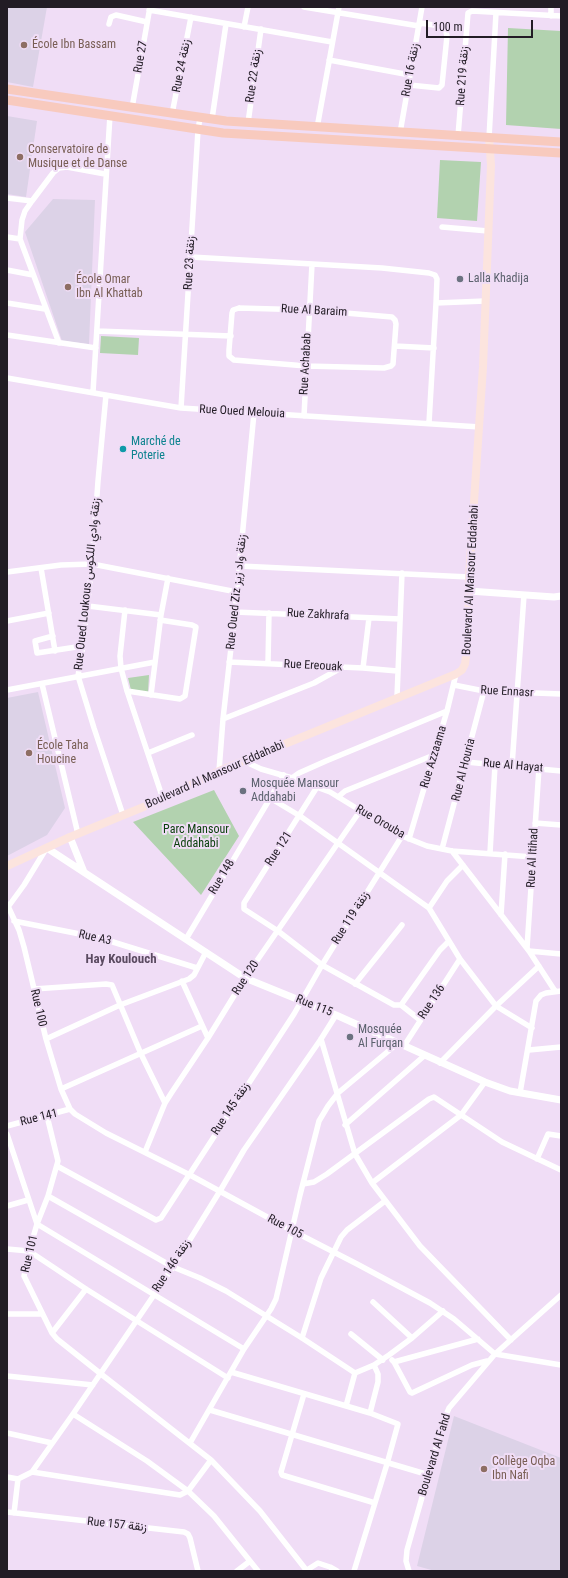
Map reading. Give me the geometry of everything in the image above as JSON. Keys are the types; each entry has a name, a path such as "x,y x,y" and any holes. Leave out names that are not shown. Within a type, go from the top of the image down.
{"main road":[{"path":"7,89 200,118 248,123 561,142"},
{"path":"7,100 223,133 561,153"},
{"name":"Boulevard Al Mansour Eddahabi","path":"7,866 163,799 219,771 456,674 462,670 465,664 469,624 469,591 480,427 491,165 489,138"}],"street":[{"path":"244,27 248,7"},
{"path":"304,7 419,25 442,26 445,28 447,36 442,85 439,88 409,85"},
{"path":"317,128 339,7"},
{"name":"Rue 16 زنقة","path":"400,133 422,7"},
{"path":"551,7 551,16"},
{"path":"149,8 226,24 332,42"},
{"name":"Rue 27","path":"132,108 149,8"},
{"path":"477,9 496,13 561,16"},
{"name":"Rue 219 زنقة","path":"458,136 468,15 471,11 477,9"},
{"path":"489,138 496,13"},
{"path":"109,24 110,17 116,15 147,22"},
{"name":"Rue 24 زنقة","path":"172,114 191,17"},
{"path":"212,119 226,24"},
{"name":"Rue 22 زنقة","path":"248,123 261,30"},
{"path":"329,60 410,75"},
{"path":"93,392 98,331 105,174 110,115"},
{"name":"Rue 23 زنقة","path":"181,408 198,130 200,118"},
{"path":"59,344 20,239 22,220 25,211 32,201 53,173 59,168 67,167 105,174"},
{"path":"7,198 32,201"},
{"path":"442,227 488,230"},
{"path":"7,237 20,239"},
{"path":"191,257 382,268 429,273 434,275 437,279 429,423"},
{"name":"Rue Achabab","path":"304,416 312,264"},
{"path":"7,270 33,275"},
{"path":"436,303 485,301"},
{"path":"7,303 45,309"},
{"name":"Rue Al Baraim","path":"235,308 310,310 392,317 396,324 393,364 388,367 306,366 234,360 230,356 232,312 235,308"},
{"path":"98,331 231,336"},
{"path":"7,335 59,344 96,348"},
{"path":"395,346 434,348"},
{"name":"Rue Oued Melouia","path":"7,378 181,408 480,427"},
{"name":"Rue Oued Loukous زنقة وادي اللكوس","path":"106,395 88,606 84,646 78,676 123,815"},
{"name":"Rue Oued Ziz زنقة واد زيز","path":"219,771 254,413"},
{"path":"7,572 61,565 92,564 237,592"},
{"path":"240,566 402,572 470,577"},
{"path":"41,568 55,651"},
{"path":"397,698 402,572"},
{"path":"151,695 160,618 168,578"},
{"path":"469,591 554,597 561,596"},
{"path":"512,766 524,595"},
{"path":"88,606 125,610 192,625 196,628 183,698 180,699 127,691"},
{"path":"125,610 120,668 163,799"},
{"name":"Rue Zakhrafa","path":"235,612 400,619"},
{"path":"7,621 49,613"},
{"path":"268,663 269,613"},
{"path":"363,668 370,618"},
{"path":"53,636 35,641 37,653 84,646"},
{"path":"7,690 155,662"},
{"name":"Rue Ereouak","path":"230,662 397,671"},
{"path":"223,719 314,683 341,668"},
{"name":"Rue Azzaama","path":"409,839 447,711 456,674"},
{"path":"42,684 74,836 84,873"},
{"name":"Rue Ennasr","path":"454,685 484,691 561,694"},
{"name":"Rue Al Houria","path":"442,849 484,691"},
{"path":"292,778 308,768 447,711"},
{"path":"148,753 192,735"},
{"path":"338,797 350,789 434,755"},
{"name":"Rue Orouba","path":"244,761 261,769 284,775 317,787 338,797 402,836 427,846 452,851 533,857"},
{"name":"Rue Al Hayat","path":"466,762 561,770"},
{"path":"490,853 495,765"},
{"name":"Rue Al Itihad","path":"528,949 539,768"},
{"name":"Rue 148","path":"186,939 284,775"},
{"name":"Rue 121","path":"278,931 245,910 243,908 244,903 317,787"},
{"path":"270,798 300,816 429,908 460,959 496,1006 532,1028"},
{"name":"Rue 120","path":"145,1152 165,1103 245,978 360,811"},
{"path":"535,823 561,825"},
{"name":"Rue 119 زنقة","path":"301,1000 402,836"},
{"name":"Rue 115","path":"46,848 245,978 336,1015 424,1056 485,1082 520,1093 561,1100"},
{"name":"Rue 100","path":"46,848 24,885 8,905 24,946 46,1039 61,1089 70,1109"},
{"path":"452,851 528,949 558,991 546,993 538,998 535,1007 529,1050 520,1093"},
{"path":"501,915 505,854"},
{"path":"429,908 447,881 463,865"},
{"name":"Rue A3","path":"14,921 106,940 197,968"},
{"path":"355,984 402,925"},
{"path":"278,931 322,965 394,1005 401,1005 420,1020"},
{"path":"401,1005 440,950 449,941"},
{"path":"528,949 561,954"},
{"path":"46,1039 120,1005 192,978 206,952"},
{"name":"Rue 136","path":"190,1443 244,1350 276,1299 291,1230 319,1121 338,1093 401,1045 420,1020 460,959"},
{"path":"440,1063 496,1006 539,966"},
{"path":"182,981 208,1038"},
{"path":"34,989 111,984 114,986 120,1005 141,1054 165,1103"},
{"name":"Rue 145 زنقة","path":"57,1166 155,1219 158,1220 161,1218 301,1000"},
{"name":"Rue 146 زنقة","path":"18,1479 32,1472 73,1414 173,1267 244,1150 336,1015"},
{"path":"61,1089 202,1026"},
{"path":"321,1039 355,1154 372,1183 420,1246 511,1340"},
{"path":"529,1050 561,1047"},
{"path":"346,1125 424,1056"},
{"path":"372,1183 461,1115 485,1082"},
{"path":"303,1184 319,1180 431,1098 436,1097 502,1142 561,1170"},
{"name":"Rue 105","path":"70,1109 85,1121 190,1174 291,1230 410,1291 443,1311 494,1354"},
{"name":"Rue 141","path":"7,1126 70,1109"},
{"path":"46,1116 58,1157 57,1166 48,1196 37,1224 244,1350"},
{"name":"Rue 101","path":"7,1134 37,1224 29,1250 24,1276 52,1332 57,1339 100,1374 211,1460 260,1511 307,1570"},
{"path":"537,1159 548,1134 561,1136"},
{"path":"48,1196 173,1267 214,1284 302,1338 355,1373"},
{"path":"7,1206 28,1200"},
{"path":"302,1338 321,1278 346,1231 385,1201"},
{"path":"7,1249 29,1250 86,1289 228,1378"},
{"path":"52,1332 86,1289"},
{"name":"Boulevard Al Fahd","path":"409,1571 406,1561 407,1550 444,1420 449,1408 487,1361 561,1295"},
{"path":"373,1302 412,1338"},
{"path":"355,1373 374,1365 389,1356 443,1311"},
{"path":"7,1314 42,1314"},
{"path":"351,1334 383,1360"},
{"path":"394,1362 478,1339"},
{"path":"494,1354 561,1365"},
{"path":"389,1356 412,1393 472,1365 487,1361"},
{"path":"370,1414 378,1382 378,1374 374,1365"},
{"path":"231,1372 346,1406 398,1424 354,1571"},
{"path":"346,1406 355,1373"},
{"path":"7,1376 93,1384"},
{"path":"304,1394 281,1472 282,1475 375,1503"},
{"path":"210,1410 387,1464 429,1475"},
{"path":"73,1414 147,1461 188,1491 214,1516 258,1571"},
{"path":"7,1433 52,1443"},
{"path":"32,1472 182,1495 188,1491 211,1460"},
{"path":"7,1477 18,1479 14,1513"},
{"name":"Rue 157 زنقة","path":"7,1512 184,1532 188,1534 190,1538 198,1571"},
{"path":"237,1571 250,1561"},
{"path":"307,1570 318,1563 330,1566 337,1571"}],"shaded area":[{"name":"École Ibn Bassam","path":"7,7 47,7 33,87 7,82"},
{"name":"Conservatoire de Musique et de Danse","path":"7,116 37,121 26,197 7,194"},
{"name":"École Omar Ibn Al Khattab","path":"53,199 95,200 89,344 62,341 25,232"},
{"name":"École Taha Houcine","path":"38,692 65,808 47,835 7,856 7,698"},
{"name":"Collège Oqba Ibn Nafi","path":"454,1416 561,1458 561,1571 435,1571 417,1566"}],"green space":[{"path":"508,28 561,31 561,129 506,125"},
{"path":"440,160 481,162 477,221 437,218"},
{"path":"101,336 139,338 138,355 100,353"},
{"path":"149,675 148,694 131,690 128,678"},
{"name":"Parc Mansour Addahabi","path":"214,790 239,836 201,895 133,822"}],"place":[{"name":"École Ibn Bassam","path":"24,45"},
{"name":"Conservatoire de Musique et de Danse","path":"20,157"},
{"name":"Lalla Khadija","path":"460,279"},
{"name":"École Omar Ibn Al Khattab","path":"68,287"},
{"name":"Marché de Poterie","path":"123,449"},
{"name":"École Taha Houcine","path":"29,753"},
{"name":"Mosquée Mansour Addahabi","path":"243,791"},
{"name":"Mosquée Al Furqan","path":"350,1037"},
{"name":"Collège Oqba Ibn Nafi","path":"484,1469"}],"district":[{"name":"Hay Koulouch","path":"121,960"}]}
